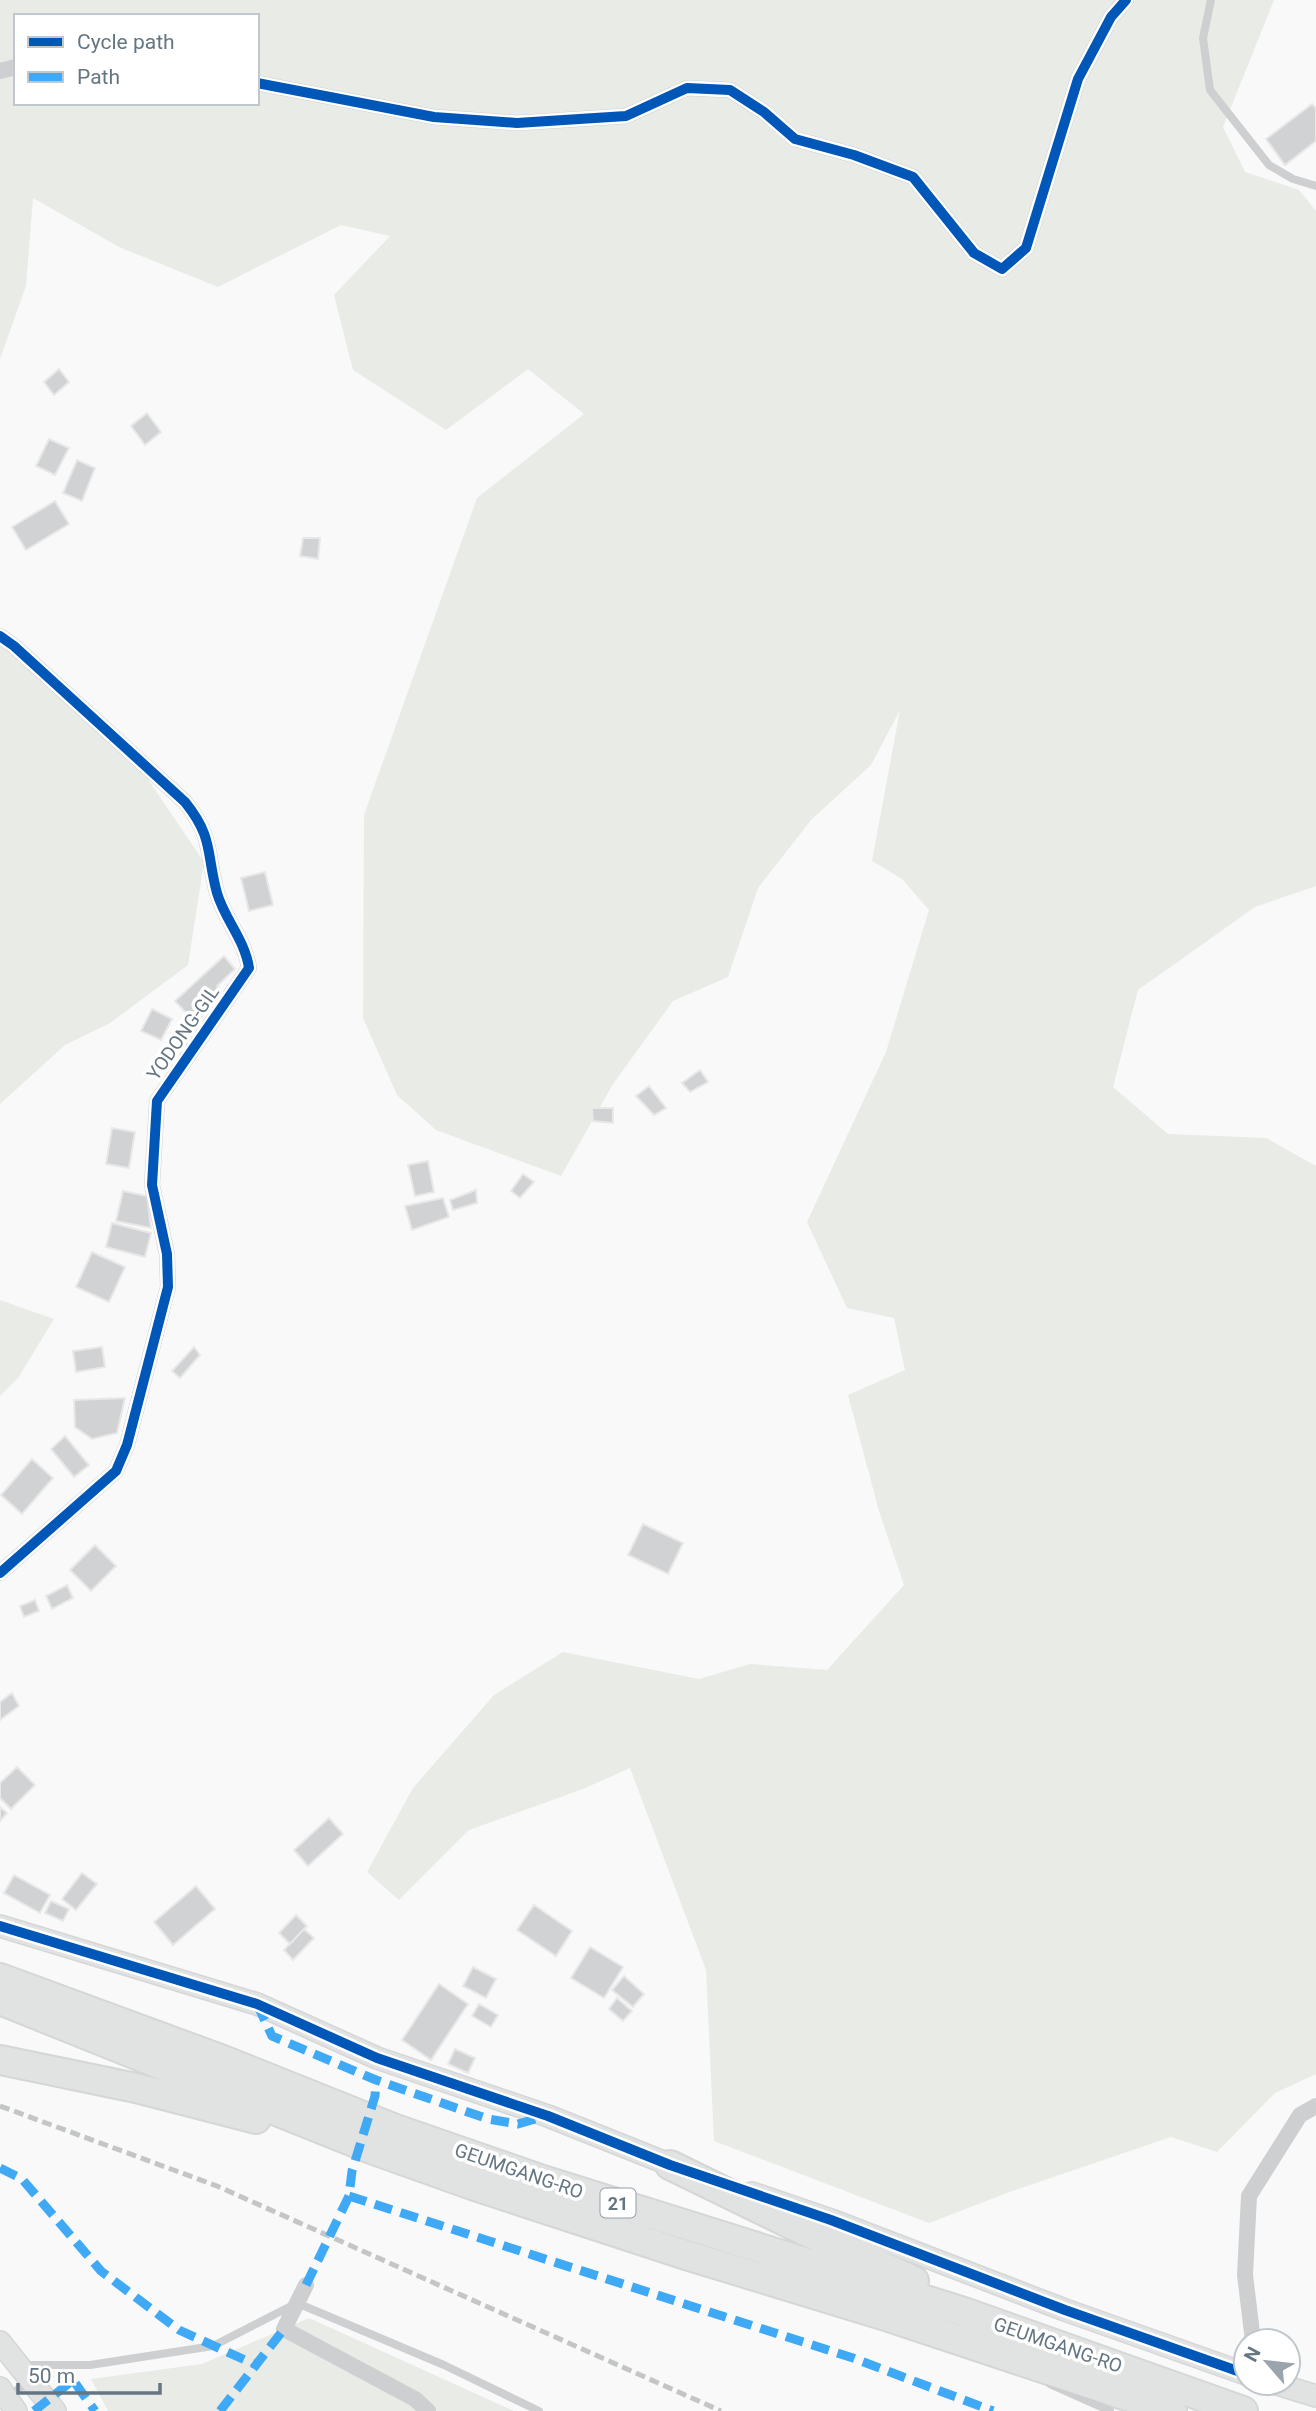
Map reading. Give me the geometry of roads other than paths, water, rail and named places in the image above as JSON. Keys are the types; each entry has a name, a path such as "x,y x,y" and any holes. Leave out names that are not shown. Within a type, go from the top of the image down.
{"highway":[{"name":"GEUMGANG-RO","path":"0,1978 223,2060 393,2128 543,2180 964,2312 1243,2411"},
{"name":"GEUMGANG-RO","path":"0,2000 371,2149 475,2186 660,2247 889,2317 1172,2411"},
{"path":"0,2060 136,2088 371,2149"},
{"path":"670,2165 811,2234 925,2285 1181,2379 1257,2411"}],"street":[{"path":"259,83 434,117 517,123 626,116 687,88 730,90 764,112 795,139 854,155 913,177 974,253 1002,269 1026,248 1078,79 1111,17 1126,0"},
{"name":"YODONG-GIL","path":"0,636 185,802 200,820 208,842 217,895 246,951 249,968 157,1101 152,1185 167,1254 168,1287 127,1445 116,1471 0,1573"},
{"path":"0,1927 257,2004 377,2058 548,2116 670,2165 831,2220 1065,2310 1232,2369"},
{"path":"1251,2327 1245,2275 1249,2196 1300,2115 1316,2106"},
{"path":"306,2285 284,2329 415,2399 428,2411"},
{"path":"0,2342 55,2411"}],"lane":[{"path":"1210,0 1203,38 1210,90 1269,165 1293,179 1316,186"},
{"path":"6,2400 25,2372 213,2346 297,2303 444,2365 539,2411"},
{"path":"889,2317 1018,2370"},
{"path":"1041,2380 1110,2411"}],"railway":[{"path":"0,2106 217,2186 721,2411"}]}
